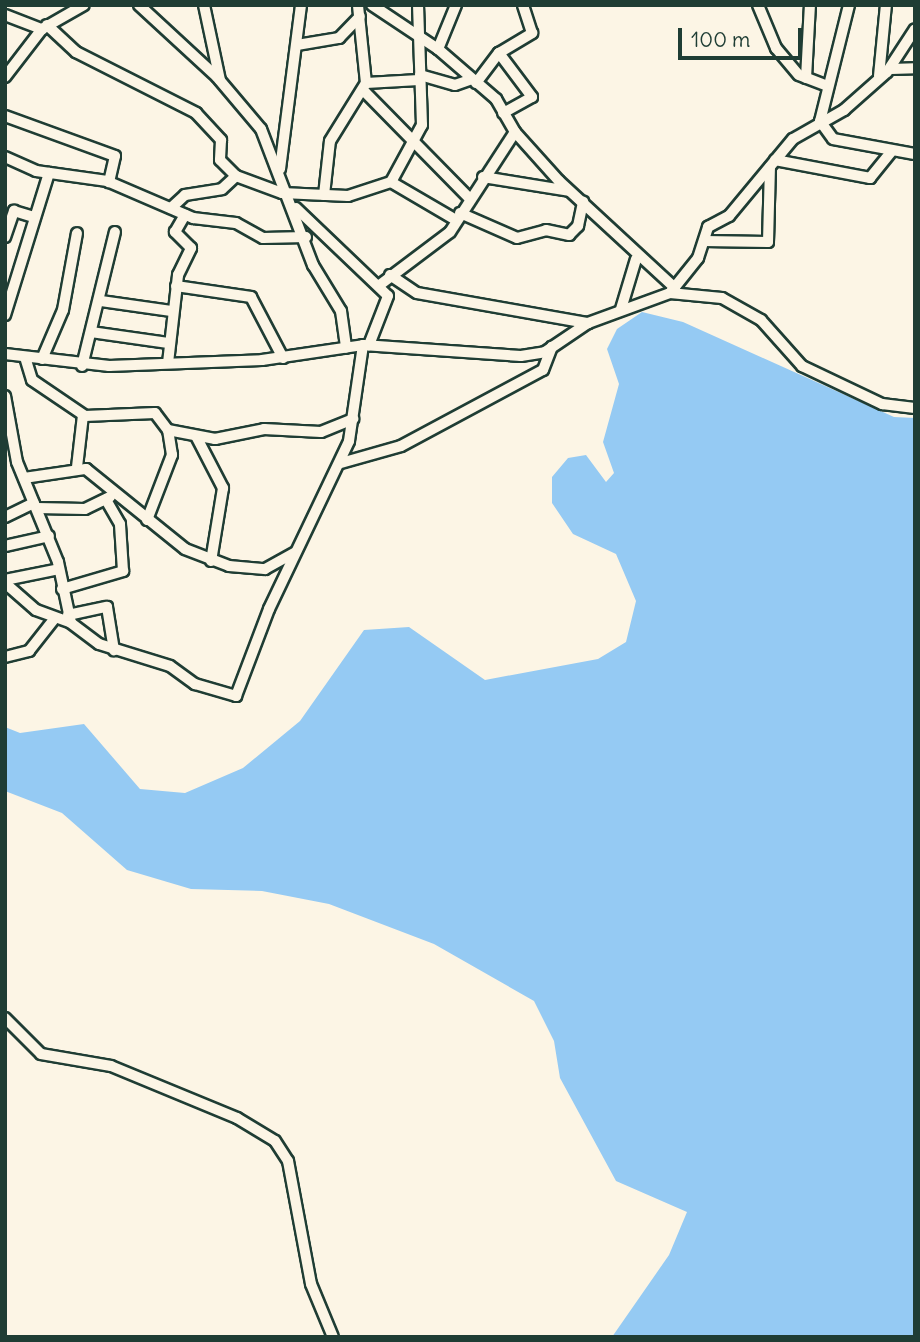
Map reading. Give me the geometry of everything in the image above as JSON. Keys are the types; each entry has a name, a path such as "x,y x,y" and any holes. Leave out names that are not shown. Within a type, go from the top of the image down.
{"street":[{"path":"5,76 45,27 84,5"},
{"path":"139,5 220,80 261,129 280,169 286,194 341,311 346,348"},
{"path":"204,5 220,80"},
{"path":"280,169 301,5"},
{"path":"5,15 45,27 76,52 196,113 221,140 220,160 236,176 286,194 357,195 391,182 416,142 422,117 418,5"},
{"path":"438,49 456,5"},
{"path":"365,86 419,77 455,85 474,81 499,53 532,33 523,5"},
{"path":"758,5 775,48 806,78 828,86"},
{"path":"806,78 810,5"},
{"path":"820,121 849,5"},
{"path":"879,76 886,5"},
{"path":"376,6 438,49 474,81 503,113 515,132 569,191 583,202 636,259 673,290"},
{"path":"297,45 339,38 359,11"},
{"path":"324,195 330,141 365,86 359,11"},
{"path":"891,69 915,29"},
{"path":"499,53 532,97 503,113"},
{"path":"673,290 704,241 708,227 729,216 773,163 820,121 844,110 879,76 891,69 915,68"},
{"path":"365,86 468,197"},
{"path":"5,116 115,156 109,182"},
{"path":"820,121 834,139 891,152 915,154"},
{"path":"381,284 444,237 468,197 515,132"},
{"path":"773,163 870,178 891,152"},
{"path":"5,158 49,173 109,182 186,215 236,223 263,238 306,237"},
{"path":"704,241 768,242 773,163"},
{"path":"5,315 23,271 34,217 49,173"},
{"path":"171,208 185,194 222,189 236,176"},
{"path":"483,177 569,191"},
{"path":"391,182 458,216 517,238 545,230 569,234 578,226 583,202"},
{"path":"6,400 24,478 49,536 70,619 82,636 236,696 294,552 341,463 354,419 366,345 388,302 381,284 294,207"},
{"path":"5,237 14,211 34,217"},
{"path":"168,363 171,311 176,286 191,248 176,232 186,215"},
{"path":"82,366 101,301 115,232"},
{"path":"42,359 64,310 77,233"},
{"path":"621,309 636,259"},
{"path":"390,275 417,293 588,323"},
{"path":"176,286 251,297 283,358"},
{"path":"5,354 82,366 283,358 366,345 521,356 552,347 588,323 673,290 722,298 761,320 802,366 882,404 915,408"},
{"path":"101,301 171,311"},
{"path":"91,332 168,343"},
{"path":"341,463 401,446 542,370 552,347"},
{"path":"25,357 32,380 83,415 155,413 168,430 170,462 147,520"},
{"path":"77,467 83,415"},
{"path":"168,430 196,436 228,438 282,428 314,432 354,419"},
{"path":"196,436 223,488 211,561"},
{"path":"77,467 111,496 211,561 250,571 272,567 294,552"},
{"path":"24,478 77,467"},
{"path":"5,517 36,506 85,509 111,496"},
{"path":"62,589 123,571 120,524 111,496"},
{"path":"5,547 49,536"},
{"path":"5,582 59,569"},
{"path":"5,582 55,618 70,619 107,607 114,650"},
{"path":"5,657 15,660 29,651 55,618"},
{"path":"5,1018 41,1054 111,1066 228,1113 275,1141 288,1161 311,1284 333,1337"}],"water":[{"path":"642,312 683,322 894,417 915,418 915,1337 612,1337 669,1255 687,1212 616,1181 560,1078 554,1041 534,1001 434,944 329,904 262,891 191,889 127,870 62,813 5,791 5,727 20,733 84,724 140,789 185,793 243,768 300,721 364,630 409,627 485,680 598,659 626,642 636,601 616,554 573,534 552,503 552,477 568,458 586,455 606,482 614,473 603,442 619,384 607,349 617,329"}]}
